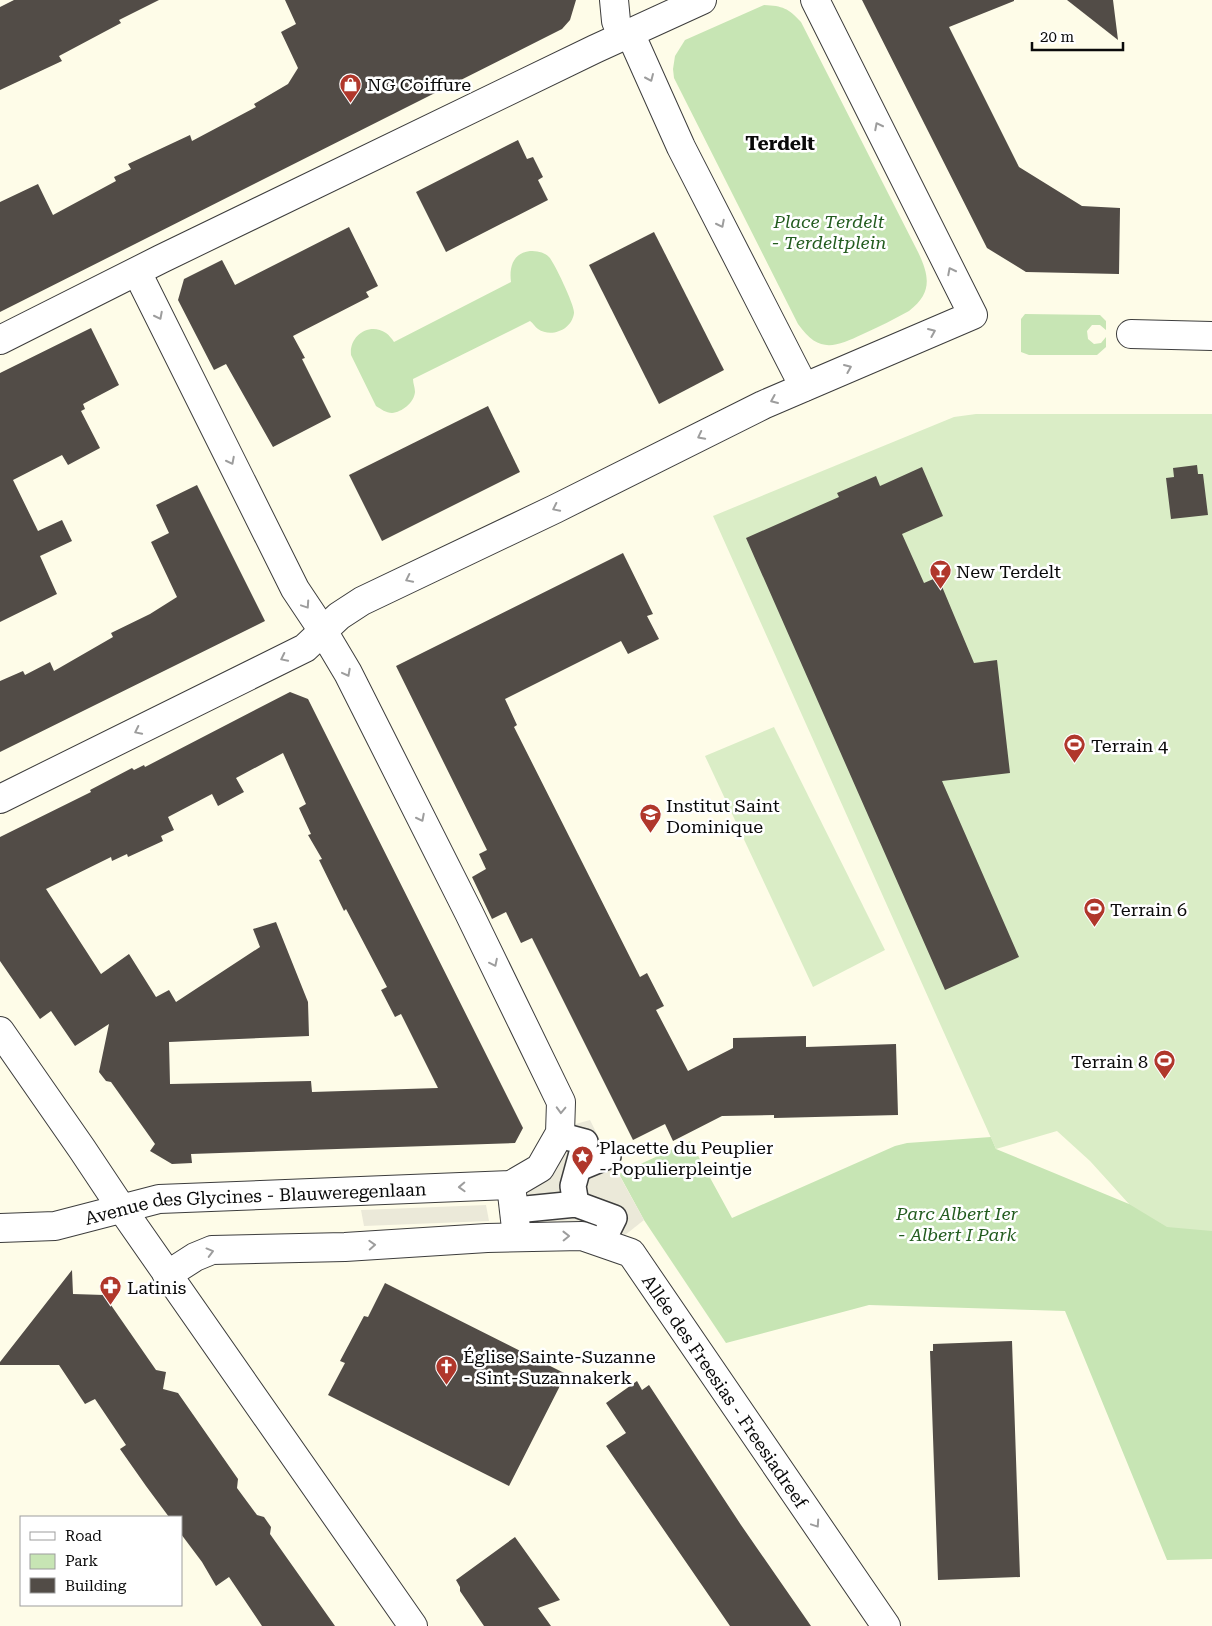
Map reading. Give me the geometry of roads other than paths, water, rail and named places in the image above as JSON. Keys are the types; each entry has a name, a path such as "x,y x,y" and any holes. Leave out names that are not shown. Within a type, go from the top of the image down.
{"street":[{"path":"614,0 616,21 626,35 804,387"},
{"path":"0,340 170,255 702,0"},
{"path":"0,799 305,648 339,616 362,601 554,509 763,404 973,315 815,0"},
{"path":"136,272 295,588 352,681 469,913 561,1102 560,1133 540,1168 511,1185 517,1237 345,1246 212,1250 195,1257 168,1275"},
{"path":"1131,334 1212,336"},
{"path":"0,1031 413,1626"},
{"path":"570,1138 585,1142 573,1186 576,1204"},
{"path":"579,1168 608,1156"},
{"name":"Avenue des Glycines - Blauweregenlaan","path":"0,1228 55,1226 159,1199 511,1185"},
{"path":"526,1209 576,1204 614,1218 609,1228"},
{"name":"Allée des Freesias - Freesiadreef","path":"517,1237 582,1236 631,1253 886,1626"}],"place":[{"name":"NG Coiffure","path":"351,103"},
{"name":"New Terdelt","path":"940,590"},
{"name":"Terrain 4","path":"1075,764"},
{"name":"Institut Saint Dominique","path":"650,834"},
{"name":"Terrain 6","path":"1094,928"},
{"name":"Terrain 8","path":"1164,1080"},
{"name":"Placette du Peuplier - Populierpleintje","path":"583,1176"},
{"name":"Latinis","path":"111,1306"},
{"name":"Église Sainte-Suzanne - Sint-Suzannakerk","path":"447,1385"}],"district":[{"name":"Terdelt","path":"780,143"}],"park label":[{"name":"Place Terdelt - Terdeltplein","path":"829,231"},
{"name":"Parc Albert Ier - Albert I Park","path":"957,1223"}]}
